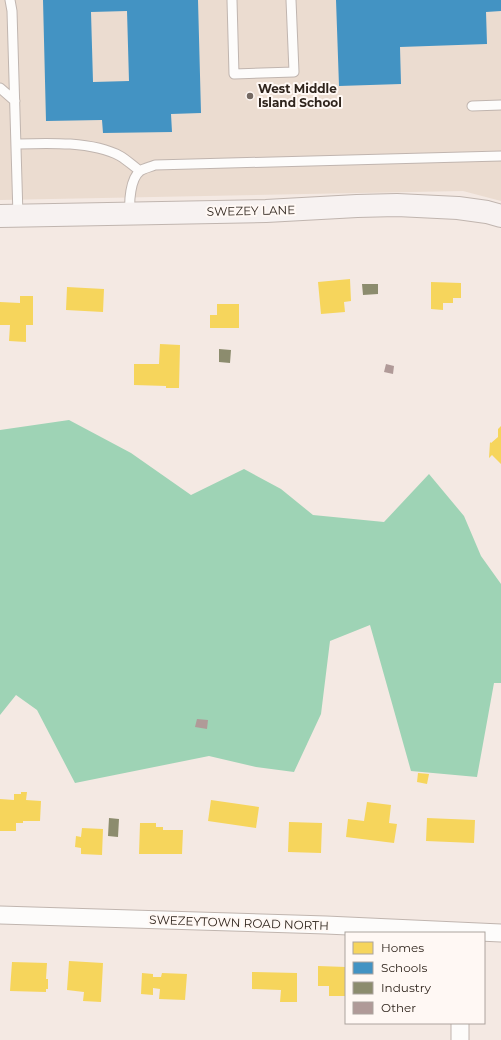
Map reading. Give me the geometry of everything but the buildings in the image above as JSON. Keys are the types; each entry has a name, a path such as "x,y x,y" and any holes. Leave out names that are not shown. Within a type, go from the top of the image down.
{"street":[{"name":"SWEZEY LANE","path":"9,216 266,211 397,205 458,208 501,216"},
{"name":"SWEZEYTOWN ROAD NORTH","path":"0,915 318,925 458,932"},
{"name":"SWEZEYTOWN ROAD NORTH","path":"485,933 501,934"},
{"path":"460,1024 460,1040"}],"lane":[{"path":"9,216 16,144 12,12 10,0"},
{"path":"232,0 234,74 294,72 291,0"},
{"path":"0,88 15,101"},
{"path":"472,106 501,105"},
{"path":"16,144 56,143 100,149 120,156 140,171"},
{"path":"130,214 132,184 140,171 155,165 501,156"}],"shaded area":[{"name":"West Middle Island School","path":"0,0 501,0 501,201 463,191 0,200"}],"green space":[{"path":"69,420 131,453 191,495 244,469 281,489 313,515 384,522 429,474 464,516 481,556 501,584 501,683 494,683 477,777 411,771 370,625 330,641 321,714 294,772 256,767 209,756 75,783 37,710 16,695 0,715 0,430"}],"place":[{"name":"West Middle Island School","path":"250,96"}]}
